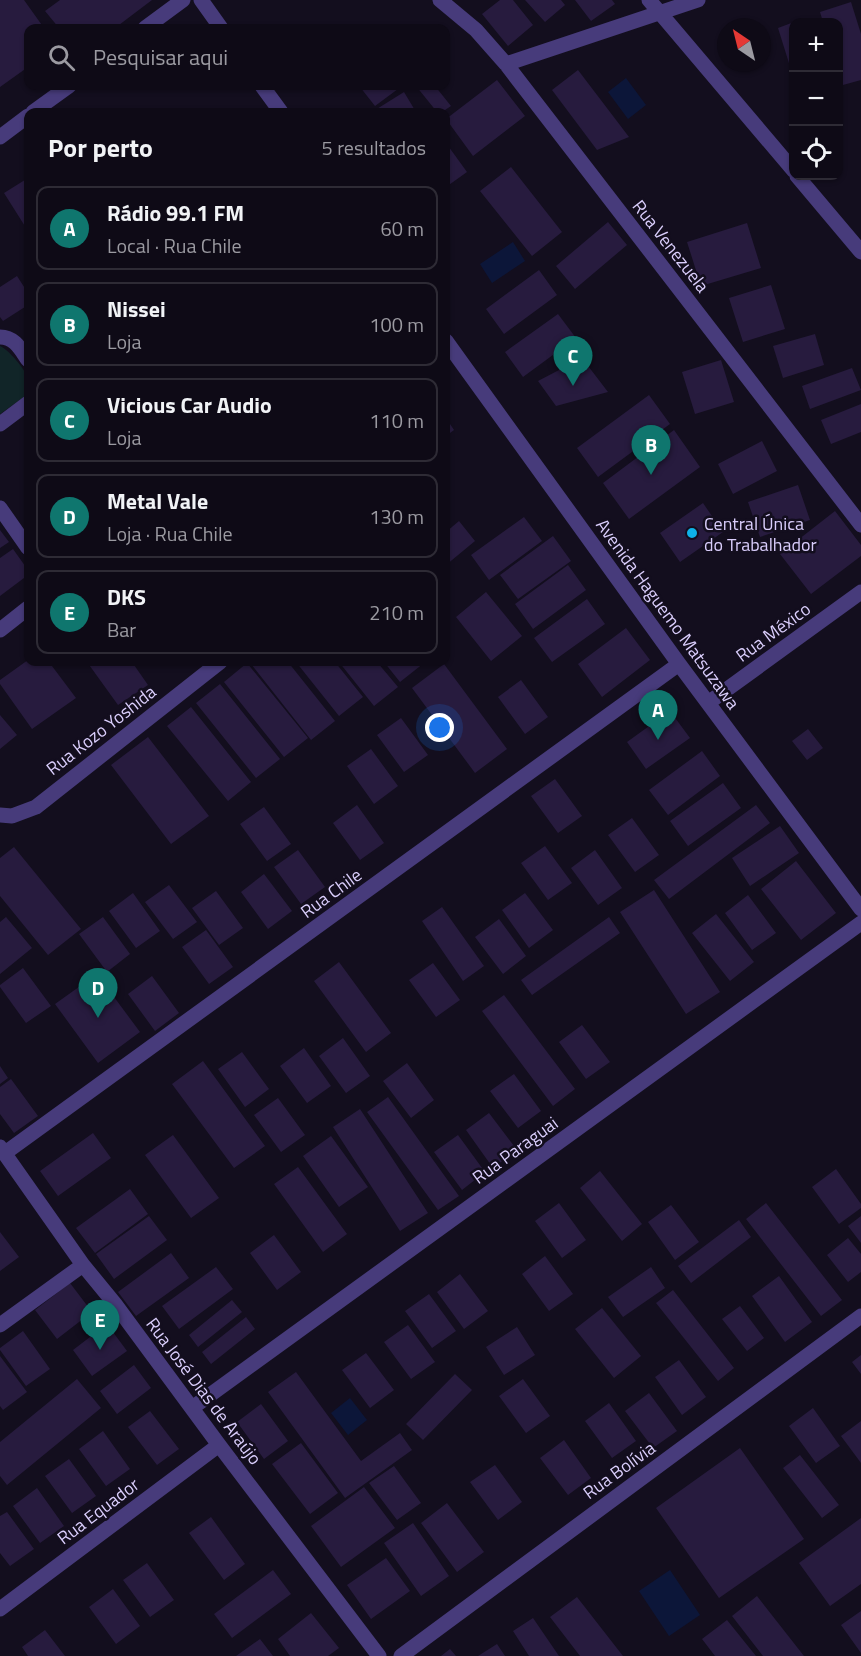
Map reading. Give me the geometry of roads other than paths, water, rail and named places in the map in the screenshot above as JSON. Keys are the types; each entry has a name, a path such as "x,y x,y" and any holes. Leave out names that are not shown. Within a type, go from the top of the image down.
{"street":[{"path":"150,24 183,0"},
{"path":"201,0 218,24"},
{"name":"Rua Venezuela","path":"440,0 476,30 506,64 861,525"},
{"path":"506,64 654,6 698,0"},
{"path":"654,6 789,165"},
{"path":"39,108 63,90"},
{"path":"265,90 278,108"},
{"path":"0,137 24,119"},
{"path":"800,180 861,252"},
{"path":"0,337 8,337 14,341 24,355"},
{"name":"Avenida Haguemo Matsuzawa","path":"450,347 708,704 861,909"},
{"path":"0,424 24,406"},
{"path":"0,508 24,542"},
{"name":"Rua México","path":"708,704 861,592"},
{"path":"0,630 24,611"},
{"name":"Rua Chile","path":"3,1150 679,664"},
{"name":"Rua Kozo Yoshida","path":"0,815 12,816 36,807 215,666"},
{"name":"Rua Paraguai","path":"192,1408 861,923"},
{"name":"Rua José Dias de Araújo","path":"3,1150 83,1265 115,1304 371,1653"},
{"path":"0,1325 83,1265"},
{"name":"Rua Bolívia","path":"401,1656 861,1316"},
{"name":"Rua Equador","path":"0,1609 219,1445"}],"water":[{"path":"626,78 646,105 628,119 608,92"},
{"path":"513,242 525,261 492,283 480,264"},
{"path":"350,1398 367,1420 348,1435 331,1413"},
{"path":"670,1570 700,1615 669,1636 639,1591"}],"place":[{"name":"Vicious Car Audio","path":"573,386"},
{"name":"Nissei","path":"651,475"},
{"name":"Central Única do Trabalhador","path":"692,533"},
{"name":"Rádio 99.1 FM","path":"658,740"},
{"name":"Metal Vale","path":"98,1018"},
{"name":"DKS","path":"100,1350"}]}
